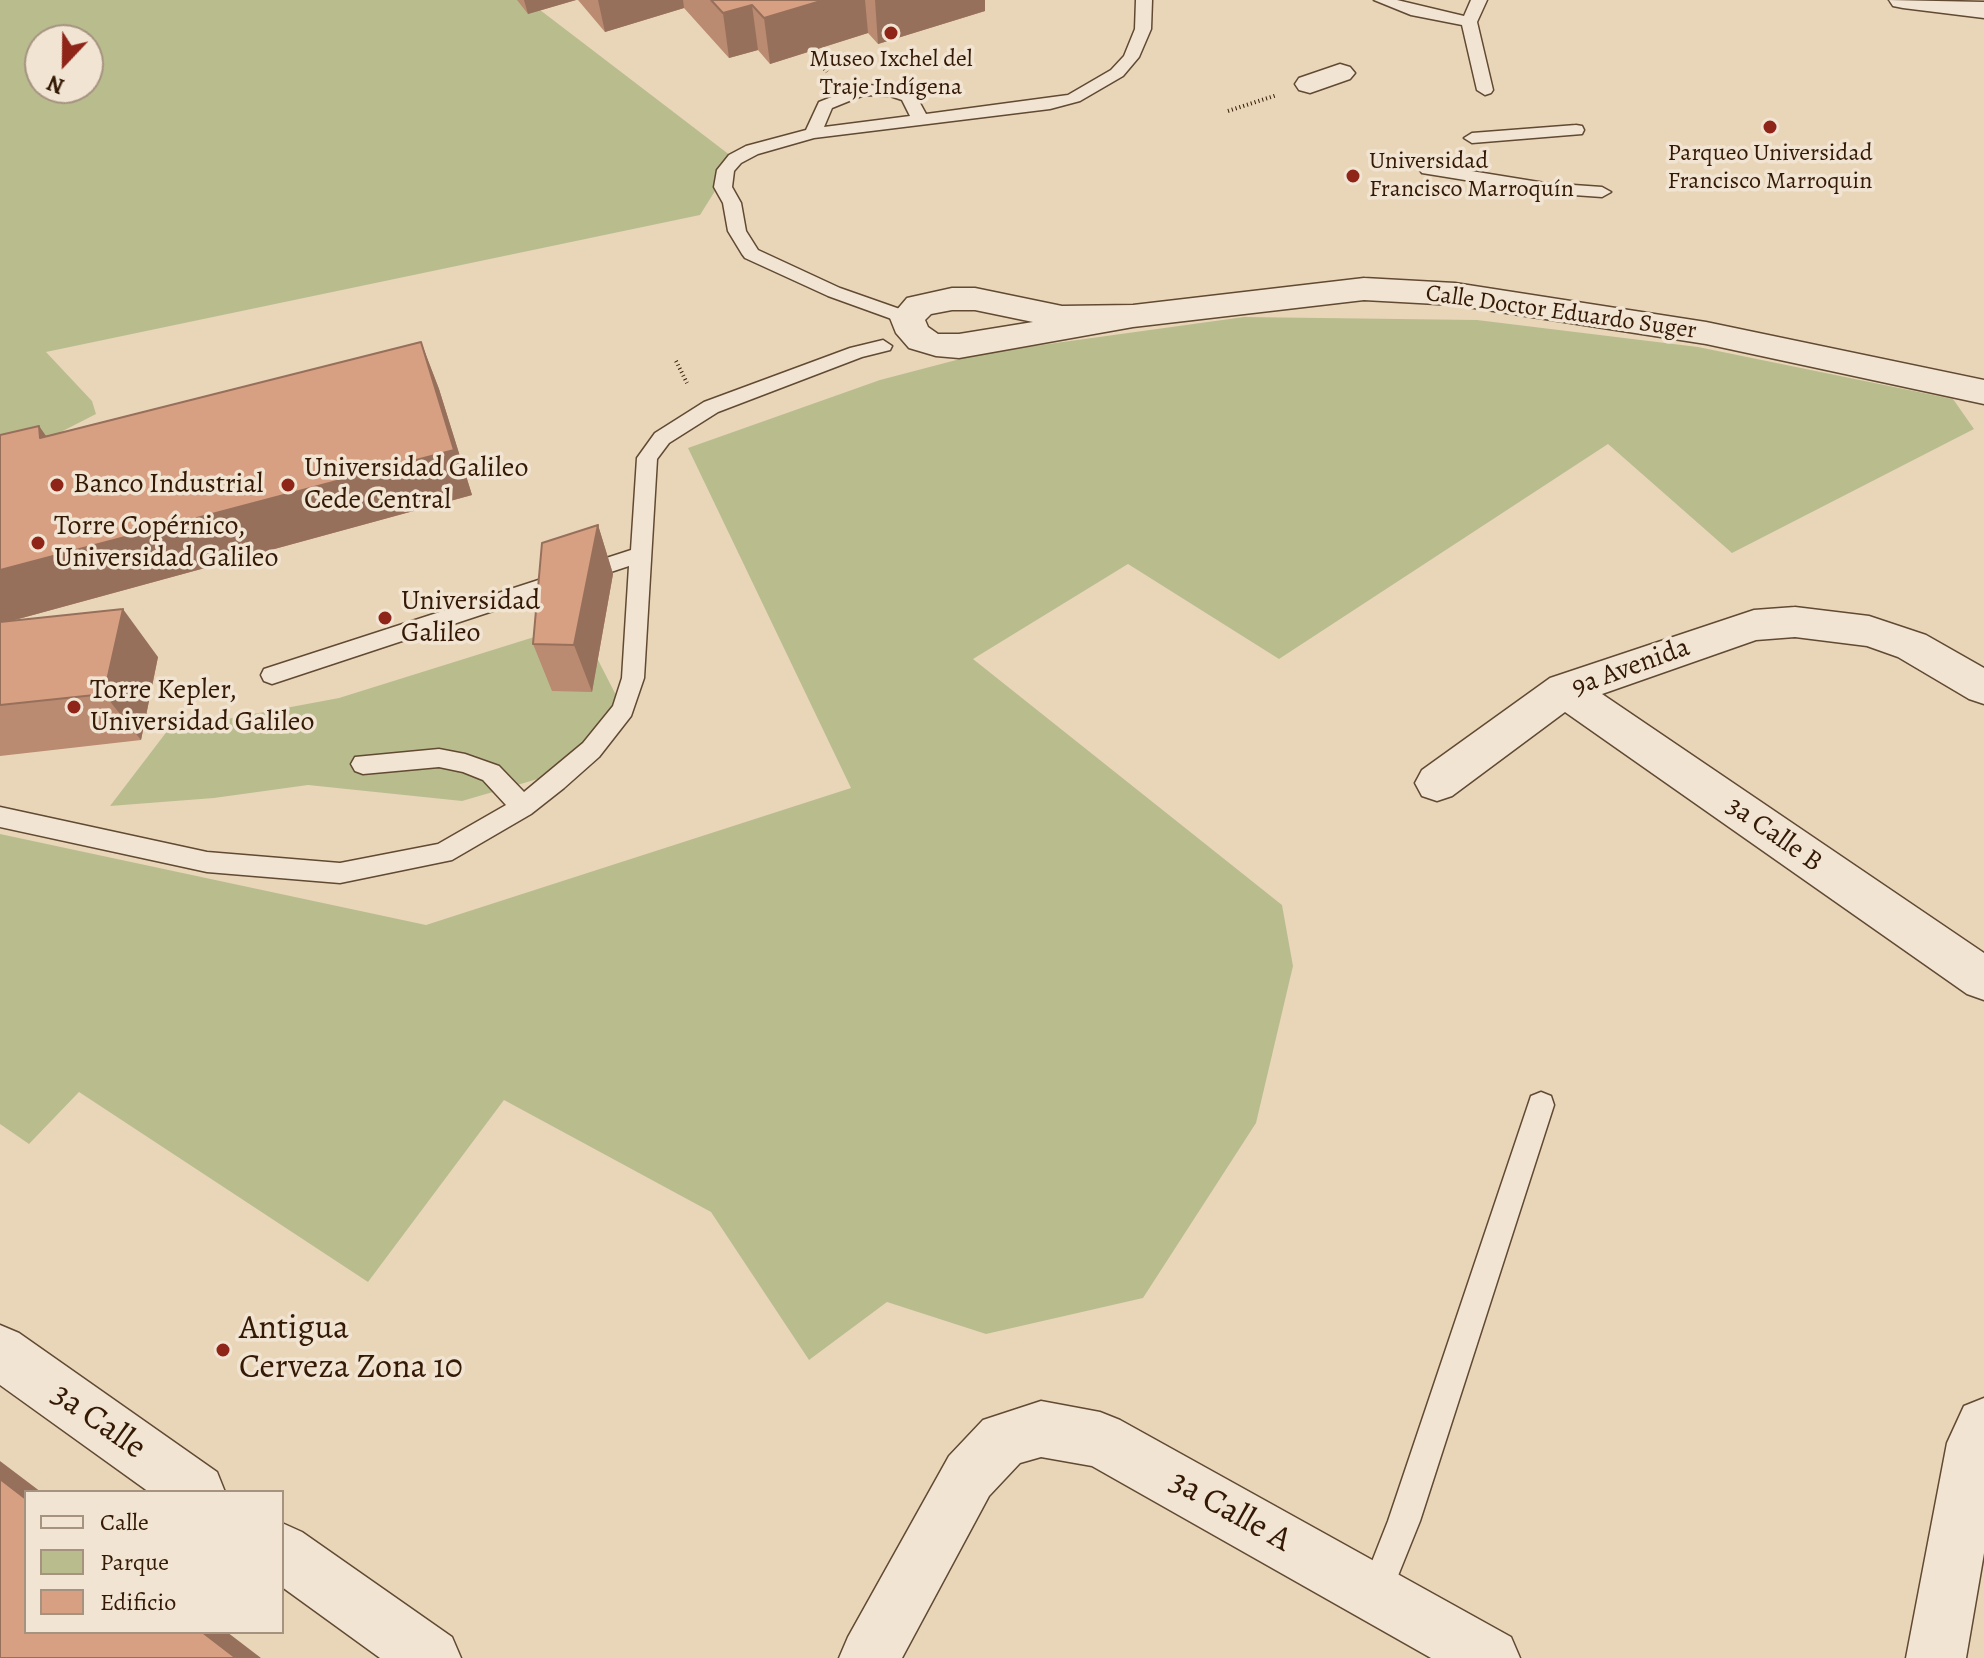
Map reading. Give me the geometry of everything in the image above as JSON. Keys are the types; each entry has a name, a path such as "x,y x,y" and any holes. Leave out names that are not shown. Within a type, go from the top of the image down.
{"street":[{"path":"1903,0 1984,10"},
{"path":"1310,84 1340,73"},
{"name":"Calle Doctor Eduardo Suger","path":"1133,316 1062,317 975,299 952,299 928,302 907,318 913,333 921,340 936,345 959,346 1133,316 1364,289 1455,294 1706,333 1984,392"},
{"name":"9a Avenida","path":"1437,783 1565,690 1754,625 1795,622 1869,631 1912,646 1984,688"},
{"name":"3a Calle B","path":"1565,690 1984,979"},
{"name":"3a Calle","path":"0,1352 194,1490"},
{"path":"1936,1658 1975,1443 1984,1426"},
{"name":"3a Calle A","path":"869,1658 969,1476 1003,1440 1041,1429 1100,1440 1490,1658"},
{"path":"284,1553 431,1658"}],"lane":[{"path":"907,318 834,292 751,254 737,231 732,203 723,187 726,170 735,159 752,150 813,133 1050,104 1093,89 1117,73 1131,57 1143,29 1144,0"},
{"path":"1382,0 1416,12 1469,22"},
{"path":"1479,0 1469,22 1485,90"},
{"path":"813,133 825,105 862,90 892,91 909,97 920,119"},
{"path":"1472,138 1576,130"},
{"path":"1428,169 1545,188 1602,192"},
{"path":"0,817 207,862 340,873 443,853 523,807 591,750 623,710 633,678 647,458 662,438 711,407 857,352 883,346"},
{"path":"272,675 642,554"},
{"path":"363,764 439,758 465,763 491,773 523,807"},
{"path":"1376,1592 1404,1521 1541,1105"}],"path":[{"path":"1228,111 1278,95"}],"green space":[{"path":"0,0 527,0 735,159 700,215 46,352 92,401 96,414 55,435 0,473"},
{"path":"1244,317 1477,320 1698,347 1953,399 1974,429 1732,553 1608,444 1279,659 1128,564 973,659 1282,905 1293,966 1256,1123 1143,1298 986,1334 887,1302 809,1360 711,1212 504,1100 368,1282 79,1092 29,1144 0,1124 0,834 426,925 851,788 688,448 880,380 983,353"},
{"path":"579,623 618,699 596,734 548,776 462,801 308,785 214,798 110,806 168,730 339,698"}],"building":[{"path":"711,0 824,0 764,18 752,5 723,13"},
{"path":"421,342 454,450 0,570 0,435 39,426 40,438"},
{"path":"598,525 574,645 533,644 542,543"},
{"path":"123,609 104,694 0,705 0,622"},
{"path":"0,1479 24,1497 24,1634 205,1634 236,1658 0,1658"}],"place":[{"name":"Museo Ixchel del Traje Indígena","path":"891,33"},
{"name":"Parqueo Universidad Francisco Marroquin","path":"1770,127"},
{"name":"Universidad Francisco Marroquín","path":"1353,176"},
{"name":"Banco Industrial","path":"57,485"},
{"name":"Universidad Galileo Cede Central","path":"288,485"},
{"name":"Torre Copérnico, Universidad Galileo","path":"38,543"},
{"name":"Universidad Galileo","path":"385,618"},
{"name":"Torre Kepler, Universidad Galileo","path":"74,707"},
{"name":"Antigua Cerveza Zona 10","path":"223,1350"}]}
